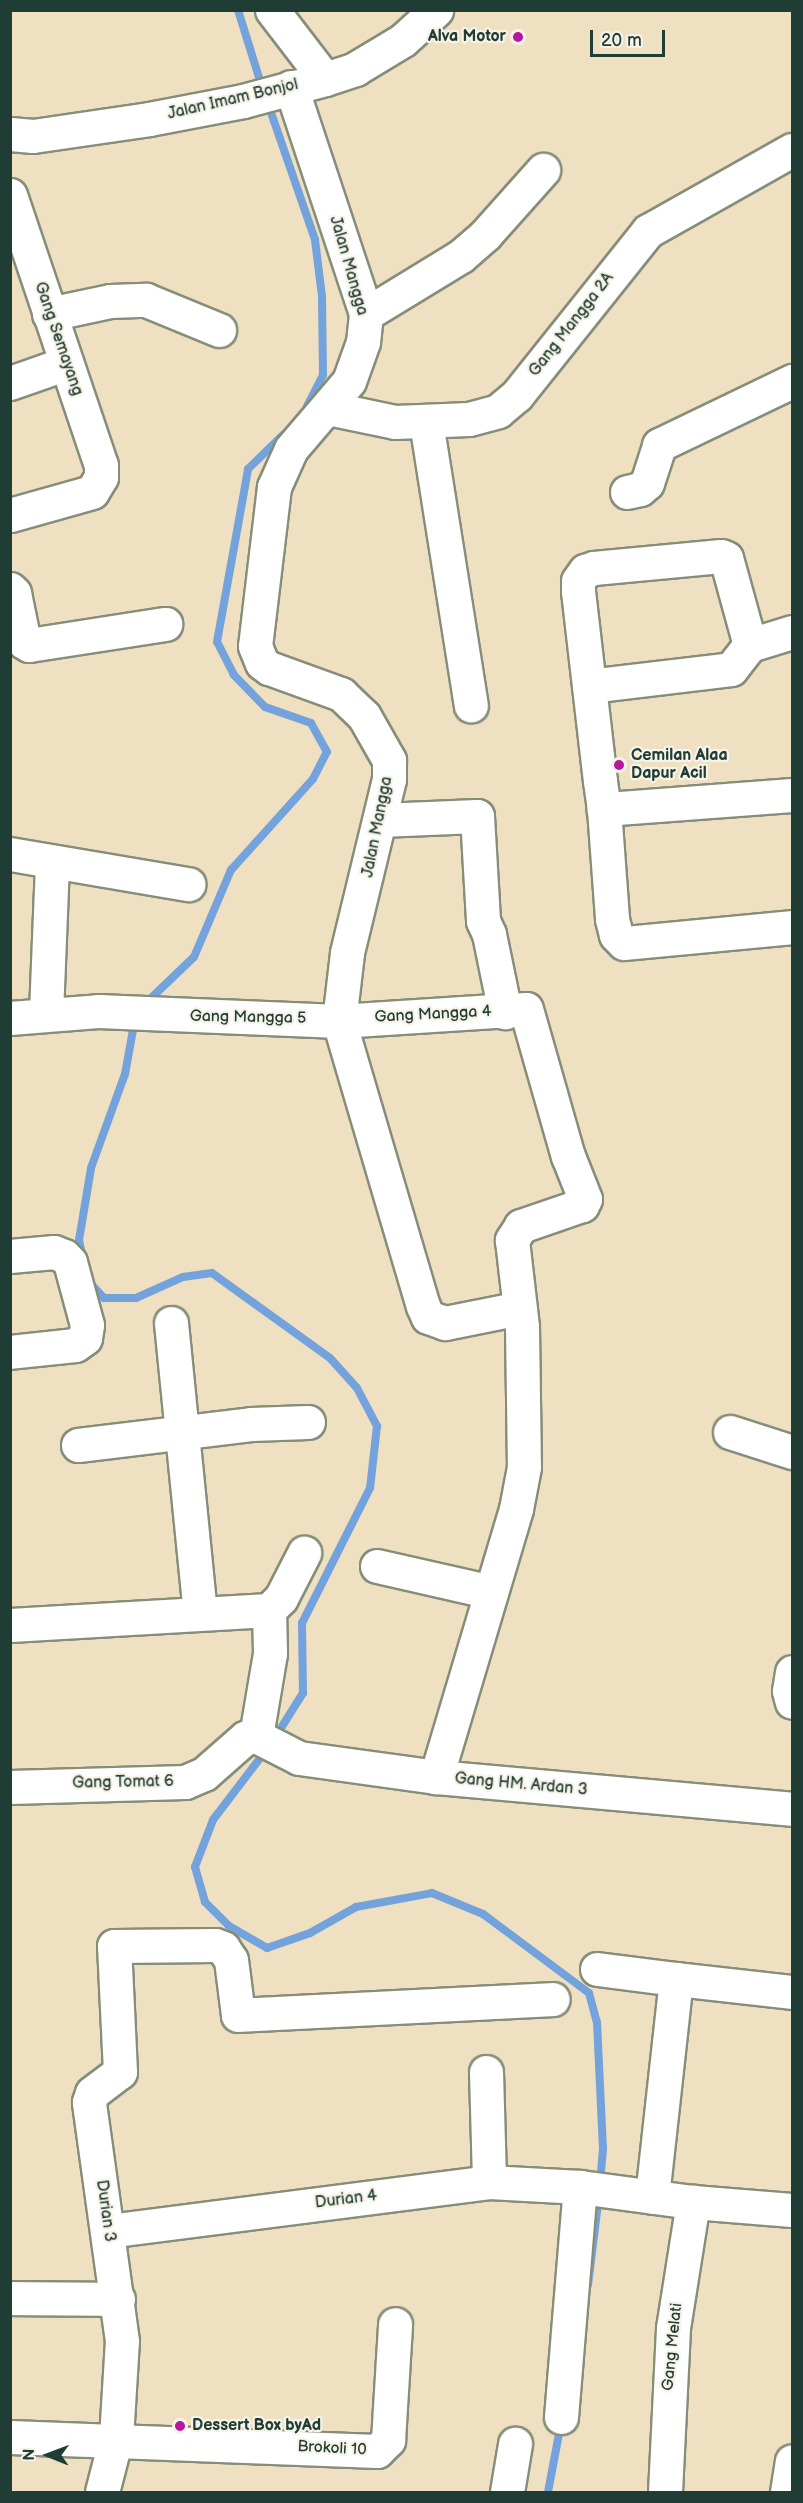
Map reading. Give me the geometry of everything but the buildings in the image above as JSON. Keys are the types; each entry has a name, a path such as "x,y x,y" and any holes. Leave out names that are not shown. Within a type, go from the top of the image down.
{"street":[{"path":"272,10 325,79"},
{"name":"Jalan Imam Bonjol","path":"10,134 33,136 149,119 243,101 325,79 355,69 393,46 436,10"},
{"name":"Jalan Mangga","path":"286,89 366,314 357,364 328,408 291,449 274,487 255,646 262,663 269,668 341,694 364,716 388,760 389,779 348,953 339,1021 369,1133 428,1317 445,1323 520,1308"},
{"name":"Gang Mangga 2A","path":"328,408 379,421 426,423 485,417 508,404 648,231 792,150"},
{"path":"366,314 461,256 486,234 543,170"},
{"name":"Gang Semayang","path":"10,195 22,271 49,314 101,465 100,483 92,492 10,515"},
{"path":"49,314 110,301 146,300 219,330"},
{"path":"10,383 67,363"},
{"path":"627,492 640,489 647,483 659,445 792,381"},
{"path":"426,423 471,705"},
{"path":"750,645 723,556 594,568 585,571 578,581 604,809 612,919 616,935 624,943 792,927"},
{"path":"10,589 15,593 24,642 29,645 165,624"},
{"path":"589,686 720,673 732,669 750,645 792,632"},
{"path":"604,809 792,795"},
{"path":"380,820 477,816 483,921 585,1199 582,1205 521,1226 515,1232 512,1240 520,1308 524,1467 516,1509 436,1777"},
{"path":"10,854 188,884"},
{"path":"46,1013 52,862"},
{"name":"Gang Mangga 4","path":"339,1021 515,1010"},
{"name":"Gang Mangga 5","path":"10,1018 46,1013 98,1011 157,1016 339,1021"},
{"path":"10,1256 54,1252 64,1256 70,1262 87,1325 85,1338 75,1345 10,1352"},
{"path":"171,1323 179,1432 200,1614"},
{"path":"78,1444 179,1432 308,1422"},
{"path":"730,1432 792,1452"},
{"path":"10,1625 269,1610 281,1598 304,1553"},
{"path":"377,1566 491,1592"},
{"path":"264,1741 270,1653 269,1610"},
{"path":"792,1672 789,1691 792,1702"},
{"name":"Gang Tomat 6","path":"10,1787 185,1782 204,1774 245,1738 264,1741"},
{"name":"Gang HM. Ardan 3","path":"264,1741 299,1758 436,1777 792,1809"},
{"name":"Durian 3","path":"102,2493 116,2438 122,2381 118,2299 89,2102 93,2093 120,2072 113,1949 117,1944 215,1945 223,1948 231,1960 238,2015 554,1999"},
{"path":"597,1969 792,1992"},
{"path":"652,2197 676,1979"},
{"path":"486,2072 489,2182"},
{"name":"Durian 4","path":"108,2230 489,2182 590,2188 693,2202 792,2210"},
{"path":"561,2417 590,2188"},
{"name":"Gang Melati","path":"665,2493 673,2328 693,2202"},
{"path":"10,2298 118,2299"},
{"name":"Brokoli 10","path":"10,2437 116,2438 377,2451 388,2440 395,2324"},
{"path":"507,2493 515,2444"},
{"path":"787,2493 792,2461"}],"waterway":[{"path":"238,10 262,87"},
{"path":"267,101 315,240 322,296 323,375 306,409"},
{"path":"147,1002 194,957 231,870 313,779 327,752 311,723 265,707 234,675 217,642 248,469 284,434"},
{"path":"83,1259 79,1240 91,1168 125,1074 135,1019"},
{"path":"89,1282 104,1298 136,1298 183,1277 212,1273 330,1358 357,1388 377,1426 370,1488 302,1623 303,1693 276,1736"},
{"path":"267,1749 213,1820 195,1867 205,1902 229,1926 267,1948 310,1933 356,1907 432,1893 483,1914 589,1993 597,2022 603,2149 600,2181"},
{"path":"588,2285 599,2196"},
{"path":"548,2492 561,2423"}],"place":[{"name":"Alva Motor","path":"518,37"},
{"name":"Cemilan Alaa Dapur Acil","path":"619,765"},
{"name":"Dessert Box byAd","path":"180,2426"}]}
